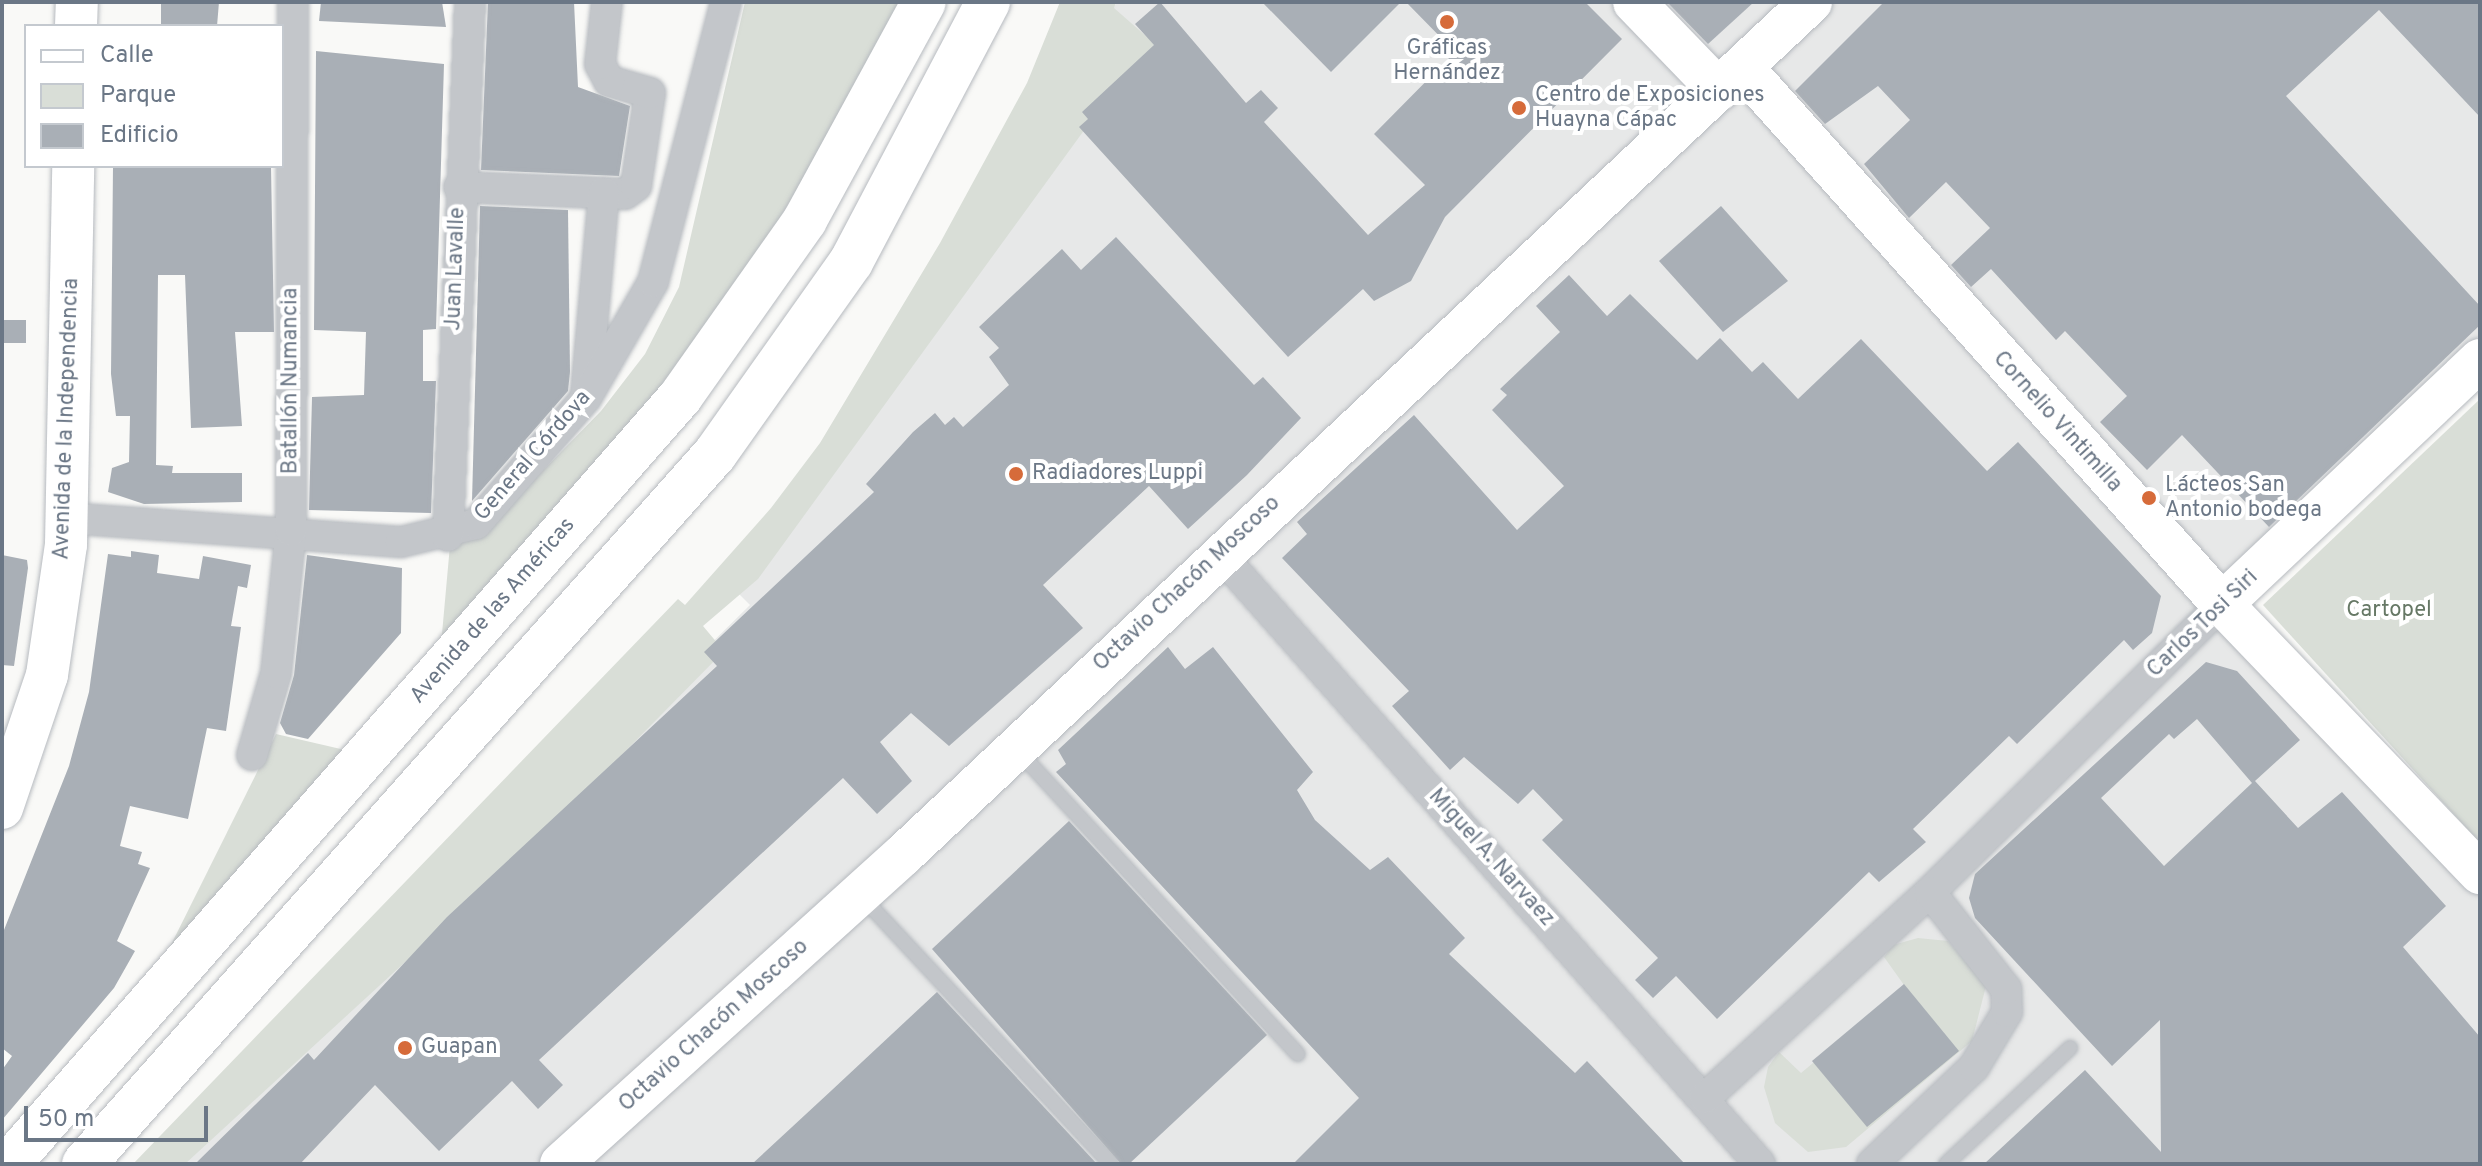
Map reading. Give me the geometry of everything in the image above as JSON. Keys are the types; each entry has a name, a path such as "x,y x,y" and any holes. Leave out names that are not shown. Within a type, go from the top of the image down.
{"main road":[{"path":"84,1164 715,454 851,262 985,2"},
{"name":"Avenida de las Américas","path":"9,1164 681,396 805,220 923,6"}],"street":[{"path":"76,24 77,2"},
{"name":"Batallón Numancia","path":"252,755 276,673 291,531 293,2"},
{"name":"Juan Lavalle","path":"448,536 459,187 470,2"},
{"path":"459,187 604,193 636,186 652,107 650,93 609,81 600,64 607,2"},
{"name":"General Córdova","path":"66,518 291,531 401,542 448,536 476,524 586,398 653,282 726,2"},
{"name":"Cornelio Vintimilla","path":"1634,2 1731,78 2222,604 2480,873"},
{"name":"Octavio Chacón Moscoso","path":"561,1164 1016,749 1219,553 1811,2"},
{"name":"Avenida de la Independencia","path":"2,808 47,675 66,518 73,168"},
{"path":"586,398 604,193"},
{"name":"Carlos Tosi Siri","path":"1705,1098 1930,892 2222,604 2480,360"},
{"name":"Miguel A. Narvaez","path":"1219,553 1705,1098 1760,1164"},
{"path":"1882,1161 1974,1067 2007,1012 2006,989 1930,892"}],"lane":[{"path":"1016,749 1298,1054"},
{"path":"860,894 1111,1164"},
{"path":"1946,1164 2070,1048"}],"shaded area":[{"path":"1117,2 2480,2 2480,335 2225,582 2480,856 2480,1164 183,1164 750,605 728,583"}],"green space":[{"path":"745,2 910,2 675,392 440,656 450,545 481,534 601,411 645,354 679,287"},
{"path":"1060,2 1116,2 1114,8 1155,44 1085,129 758,579 703,626 724,651 536,842 185,1164 133,1164 678,599 685,605 771,508 820,443 940,243 1027,83"},
{"name":"Cartopel","path":"2480,399 2480,843 2263,605"},
{"path":"276,734 358,753 140,1007"},
{"path":"1918,938 1948,941 1986,986 1972,1041 1846,1147 1808,1152 1775,1123 1764,1087 1768,1067 1779,1052 1801,1073 1861,1023 1904,985 1884,957 1893,945"}],"building":[{"path":"161,2 219,2 217,24 161,24"},
{"path":"321,2 442,2 446,27 319,21"},
{"path":"488,2 574,2 578,87 630,106 619,176 481,170"},
{"path":"1160,2 1246,103 1261,90 1278,108 1264,122 1368,235 1425,185 1374,134 1455,52 1406,2 1585,2 1622,39 1445,217 1411,281 1374,301 1363,289 1288,357 1079,127 1088,119 1082,112 1154,45 1135,24"},
{"path":"1262,2 1401,2 1331,72"},
{"path":"1667,2 1754,2 1708,44"},
{"path":"1884,2 2480,2 2480,117 2379,10 2286,96 2480,306 2480,325 2269,527 2182,435 2147,470 2100,422 2127,396 2065,331 2056,340 1991,269 1971,287 1951,265 1990,228 1946,182 1909,218 1864,164 1910,120 1878,86 1825,124 1795,91"},
{"path":"316,51 444,64 436,329 423,330 423,381 436,381 431,513 309,510 312,397 364,395 366,332 314,330"},
{"path":"113,168 271,168 274,332 235,332 242,426 191,428 185,275 158,275 156,465 173,466 172,473 242,473 242,502 144,504 108,492 112,468 129,462 130,416 116,416 111,374"},
{"path":"480,206 568,210 570,372 568,391 472,501"},
{"path":"1721,206 1788,281 1723,332 1659,261"},
{"path":"1116,237 1254,385 1263,377 1301,418 1247,475 1188,529 1149,486 1043,585 1083,628 949,746 911,713 880,742 912,781 877,814 843,778 539,1060 563,1085 538,1109 512,1081 439,1151 375,1085 300,1164 195,1164 308,1053 314,1060 447,917 717,666 704,652 874,492 866,484 913,432 935,413 945,425 954,417 963,427 1009,385 989,357 999,348 979,327 1062,249 1081,270"},
{"path":"1569,275 1607,316 1630,294 1697,360 1720,338 1752,372 1763,362 1798,399 1861,339 1987,471 2018,442 2161,596 2152,633 2133,650 2124,640 2017,744 2009,736 1913,829 1926,842 1879,882 1869,872 1717,1019 1676,976 1653,998 1635,980 1658,958 1542,840 1563,820 1533,789 1518,804 1464,757 1450,770 1392,706 1409,691 1282,558 1307,534 1297,522 1414,415 1517,530 1564,486 1492,410 1507,395 1500,389 1560,332 1536,306"},
{"path":"2,320 26,320 26,343 2,343"},
{"path":"131,551 159,555 157,573 199,579 203,556 251,565 247,588 238,586 231,626 241,627 226,731 207,728 188,819 130,806 120,846 142,852 138,864 150,868 117,941 135,951 114,988 2,1120 2,1070 12,1056 2,1048 2,935 69,766 89,692 108,554 131,557"},
{"path":"2,555 27,560 28,568 14,666 2,665"},
{"path":"307,555 402,568 401,633 308,739 286,734 280,723 294,675"},
{"path":"1168,647 1185,669 1213,647 1313,772 1297,790 1315,820 1370,870 1388,857 1465,938 1449,954 1575,1073 1587,1061 1685,1164 1293,1164 1359,1098 1056,772 1066,764 1058,750"},
{"path":"2206,662 2237,671 2300,740 2255,781 2298,828 2342,792 2446,906 2403,947 2480,1037 2480,1164 1984,1164 2085,1070 2161,1152 2160,1020 2112,1066 1975,918 1969,898 1975,874","holes":["2197,719 2252,783 2164,866 2101,798 2169,734 2174,739"]},
{"path":"1069,821 1267,1035 1129,1164 1121,1164 932,949"},
{"path":"1904,984 1959,1051 1867,1127 1812,1061"},
{"path":"937,992 1097,1164 752,1164 832,1090"}],"place":[{"name":"Gráficas Hernández","path":"1447,22"},
{"name":"Centro de Exposiciones Huayna Cápac","path":"1519,108"},
{"name":"Radiadores Luppi","path":"1016,474"},
{"name":"Lácteos San Antonio bodega","path":"2149,498"},
{"name":"Guapan","path":"405,1048"}]}
